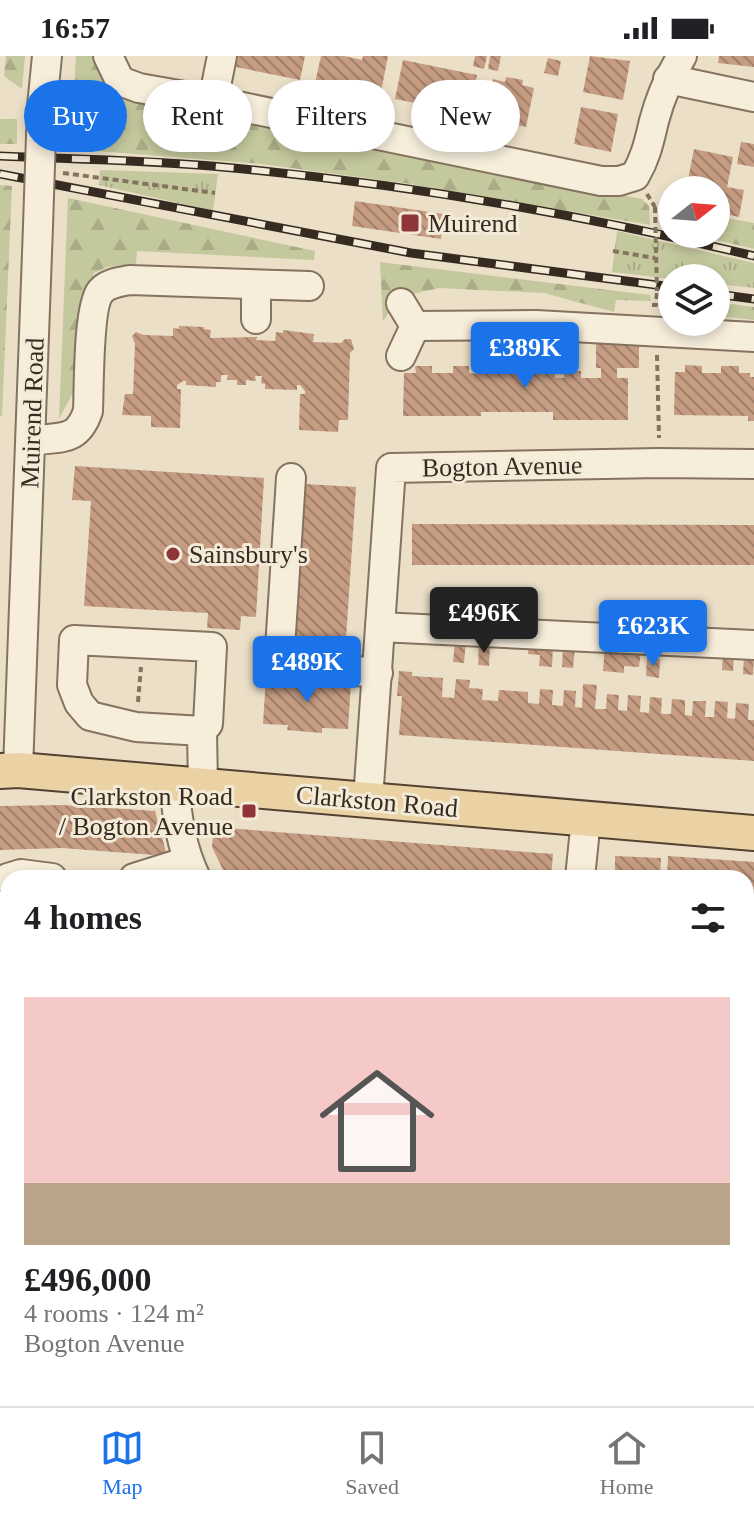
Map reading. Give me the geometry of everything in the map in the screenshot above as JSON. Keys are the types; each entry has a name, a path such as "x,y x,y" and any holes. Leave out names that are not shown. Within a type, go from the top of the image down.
{"main road":[{"name":"Clarkston Road","path":"9,770 754,833"}],"street":[{"name":"Muirend Road","path":"9,770 10,716 31,441 42,106 47,56"},
{"path":"108,56 120,81 143,89"},
{"path":"217,80 222,56"},
{"path":"252,109 601,181 619,181 635,176 647,157 654,121 675,67 754,97"},
{"path":"31,441 74,435 83,426 88,411 93,309 100,292 111,284 130,280 309,286"},
{"path":"256,285 256,319"},
{"path":"401,356 408,315 754,337"},
{"name":"Bogton Avenue","path":"368,800 391,468 754,464"},
{"path":"291,478 279,664 378,673"},
{"path":"380,627 754,645"},
{"path":"192,869 178,826 202,731 208,724 212,647 74,640 72,685 79,703 90,716 136,727 202,731"},
{"path":"581,870 586,819"}],"path":[{"path":"41,170 215,193"},
{"path":"655,207 657,291"},
{"path":"613,251 655,258"},
{"path":"657,368 659,463"},
{"path":"136,727 143,643"}],"green space":[{"path":"6,56 25,56 22,89 4,76"},
{"path":"76,56 104,56 105,80 75,80"},
{"path":"127,95 143,98 143,152 252,152 252,120 268,124 268,152 395,152 395,149 642,199 649,206 650,225 404,183 261,164 109,152 127,152"},
{"path":"0,119 17,119 17,144 0,144"},
{"path":"100,170 218,174 213,211 99,185"},
{"path":"0,185 12,186 2,416 0,416"},
{"path":"68,198 315,251 314,260 137,251 136,264 107,267 94,273 89,288 83,374 59,419"},
{"path":"730,219 754,223 754,249 730,243"},
{"path":"617,231 658,241 658,248 690,248 754,263 754,288 730,285 730,264 658,264 658,277 612,272"},
{"path":"380,262 650,295 651,301 616,300 614,312 544,293 439,288 400,297 383,321"},
{"path":"730,304 754,307 754,320 730,317"}],"building":[{"path":"238,56 305,56 300,80 236,67"},
{"path":"321,56 362,60 363,56 388,56 383,80 316,80"},
{"path":"475,56 487,56 484,69 473,66"},
{"path":"490,56 501,56 498,71 488,69"},
{"path":"590,56 630,61 623,100 583,92"},
{"path":"719,56 754,56 754,67 718,63"},
{"path":"548,58 561,61 558,76 544,73"},
{"path":"403,60 477,75 476,80 411,80 411,102 395,99"},
{"path":"506,77 523,80 522,85 534,88 526,127 520,126 520,80 505,80"},
{"path":"581,107 618,114 611,152 574,144"},
{"path":"741,142 754,144 754,167 737,164"},
{"path":"694,149 733,157 729,176 689,176"},
{"path":"730,188 744,190 739,217 730,215"},
{"path":"355,201 444,214 441,239 352,226"},
{"path":"179,326 204,327 211,330 210,338 257,337 256,340 275,341 276,332 283,333 283,330 314,334 313,342 341,343 351,339 354,349 350,353 348,420 339,420 338,432 299,430 300,394 305,394 300,385 297,385 297,390 265,389 265,384 261,383 262,376 255,376 256,381 246,380 246,385 237,385 237,380 227,380 228,375 221,375 221,382 216,382 216,387 186,385 186,381 177,385 177,389 181,389 180,428 151,427 151,416 122,415 125,394 133,394 135,344 132,336 136,332 173,336 173,328 179,329"},
{"path":"596,344 639,344 639,368 617,368 617,378 628,378 628,420 553,420 553,412 403,416 404,373 416,373 415,366 432,366 432,373 453,373 453,366 469,366 469,373 478,374 477,369 490,369 490,362 505,362 505,369 526,369 526,362 543,362 543,369 555,369 555,378 564,378 564,371 581,371 581,378 601,378 601,368 596,368"},
{"path":"685,365 702,366 702,373 721,373 721,366 739,366 739,373 750,373 750,377 754,377 754,421 748,421 748,416 674,415 675,372 685,372"},
{"name":"Sainsbury's","path":"75,466 264,478 256,617 241,616 240,630 207,628 208,613 84,606 91,501 72,500"},
{"path":"306,484 356,487 345,654 294,650"},
{"path":"412,524 754,525 754,565 412,565"},
{"path":"455,642 466,642 464,663 453,662"},
{"path":"529,642 553,647 552,667 539,666 540,655 528,654"},
{"path":"479,644 490,645 489,666 478,665"},
{"path":"605,644 641,649 639,667 624,666 624,673 603,671"},
{"path":"563,647 575,648 573,668 562,667"},
{"path":"723,654 734,655 733,671 722,670"},
{"path":"744,656 754,656 753,675 743,674"},
{"path":"647,658 660,659 659,678 646,676"},
{"path":"399,671 412,672 412,676 443,678 442,697 454,698 456,679 470,680 469,688 483,689 482,700 498,701 499,690 528,692 528,703 539,704 540,689 553,690 552,705 563,706 564,690 576,691 575,707 582,708 583,684 597,685 595,709 606,709 607,694 619,695 618,710 627,711 628,695 641,696 640,712 649,713 650,697 662,698 661,713 664,714 671,714 672,699 685,700 685,715 692,716 693,701 706,701 705,717 714,717 715,701 728,702 727,718 735,719 736,703 749,704 748,720 754,720 754,761 399,735 402,696 397,696"},
{"path":"266,676 351,682 348,729 322,728 322,733 287,730 288,725 263,724"},
{"path":"62,805 155,811 167,856 62,848 0,850 0,806"},
{"path":"214,827 553,854 552,870 223,870 212,847"},
{"path":"615,856 661,858 660,870 615,870"},
{"path":"668,856 754,862 754,870 667,870"}],"railway":[{"path":"0,156 185,164 416,190 620,226 754,256"},
{"path":"0,174 411,253 658,285"},
{"path":"730,296 754,299"}],"place":[{"name":"Muirend","path":"410,223"},
{"name":"Sainsbury's","path":"173,554"},
{"name":"Clarkston Road / Bogton Avenue","path":"249,811"}]}
